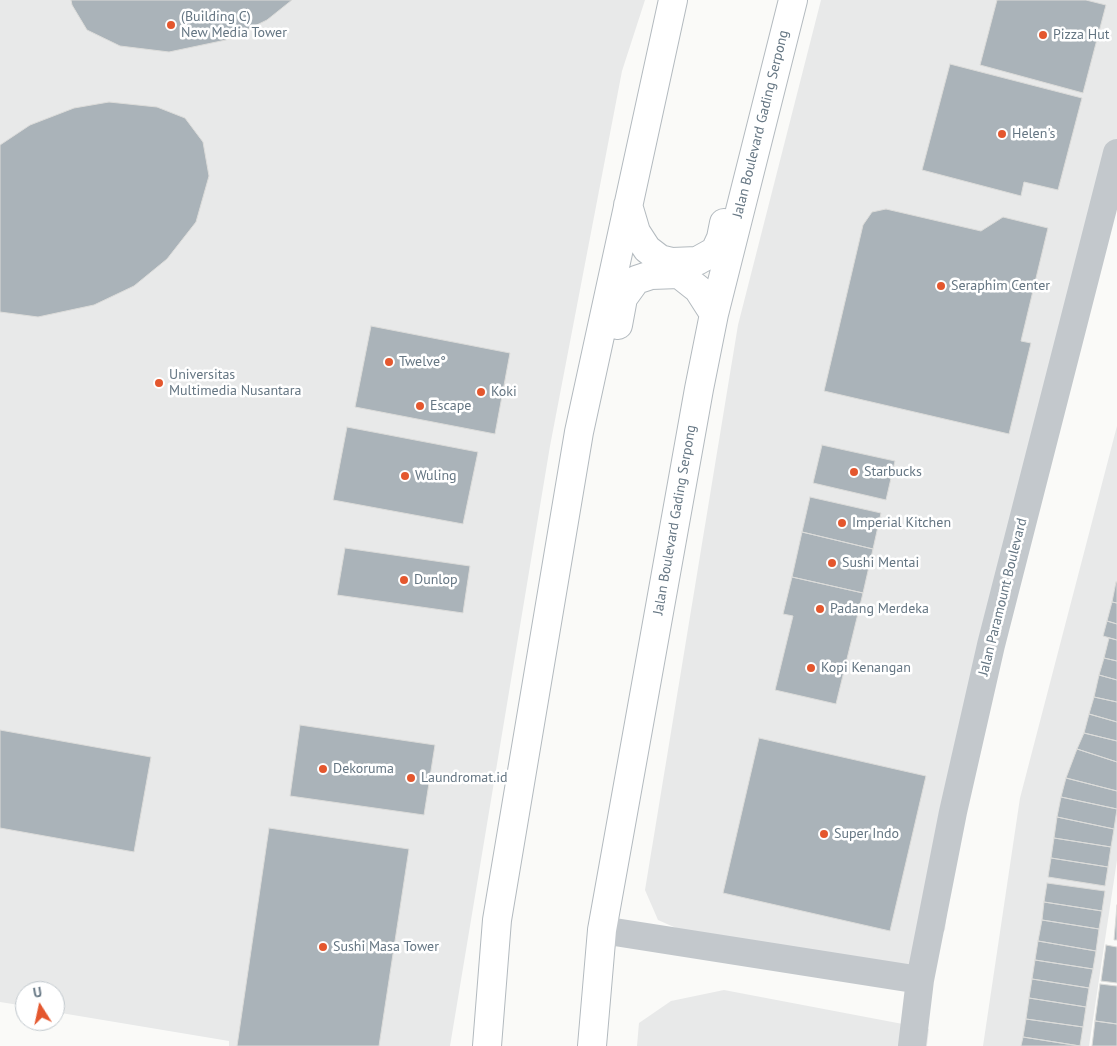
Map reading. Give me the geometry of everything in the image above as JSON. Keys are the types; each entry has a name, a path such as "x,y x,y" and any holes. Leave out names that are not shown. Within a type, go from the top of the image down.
{"main road":[{"path":"487,1046 497,920 579,432 673,0"},
{"name":"Jalan Boulevard Gading Serpong","path":"592,1046 602,930 627,784 714,314 793,0"},
{"path":"628,205 636,232 647,249 660,259 672,262 697,261 715,252 721,238 752,95 772,79"},
{"path":"579,432 601,414 623,298 636,280 651,275 679,274 698,289 714,314"}],"street":[{"name":"Jalan Paramount Boulevard","path":"912,1046 920,980 953,812 991,645 1117,153"},
{"path":"602,930 920,980"}],"shaded area":[{"path":"0,0 645,0 622,71 550,446 450,1046 229,1046 229,1041 65,1014 65,981 15,981 15,1004 0,1002"},
{"path":"821,0 1117,0 1117,165 960,793 945,930 911,969 683,931 658,920 645,890 738,325"},
{"path":"1117,426 1117,860 1089,1046 983,1046 1020,798"},
{"path":"724,990 929,1029 927,1046 637,1046 639,1023 671,1001"}],"building":[{"name":"(Building C) New Media Tower","path":"71,0 292,0 267,20 226,40 169,52 120,46 87,30"},
{"name":"Pizza Hut","path":"997,0 1086,0 1106,5 1083,93 980,65"},
{"name":"Helen's","path":"950,64 1082,98 1058,190 1024,182 1021,196 922,170"},
{"path":"109,102 157,107 185,118 203,142 209,176 196,222 167,259 134,286 94,305 38,317 0,312 0,145 30,125 74,108"},
{"name":"Seraphim Center","path":"886,209 981,231 1003,217 1048,228 1021,341 1031,343 1009,434 824,391 863,225 872,212"},
{"path":"371,326 510,353 495,434 355,407"},
{"name":"Wuling","path":"347,427 478,452 463,524 333,500"},
{"name":"Starbucks","path":"822,445 895,461 886,500 813,483"},
{"name":"Imperial Kitchen","path":"810,497 881,513 873,549 802,532"},
{"name":"Sushi Mentai","path":"802,532 873,549 863,593 792,577"},
{"name":"Dunlop","path":"345,548 470,566 463,613 337,595"},
{"path":"792,577 863,593 836,704 775,690 793,616 783,614"},
{"path":"1117,582 1117,603 1112,602"},
{"path":"1112,602 1117,603 1117,624 1107,621"},
{"path":"1107,621 1117,624 1117,640 1103,636"},
{"path":"1109,638 1117,640 1117,661 1104,658"},
{"path":"1104,658 1117,661 1117,680 1099,675"},
{"path":"1099,675 1117,680 1117,702 1094,697"},
{"path":"1094,697 1117,702 1117,722 1089,714"},
{"path":"1089,714 1117,722 1117,741 1084,733"},
{"path":"300,725 435,745 424,815 290,796"},
{"path":"0,730 151,757 134,852 0,828"},
{"path":"1084,733 1117,741 1117,762 1077,749"},
{"name":"Super Indo","path":"759,738 926,776 890,931 723,893"},
{"path":"1077,749 1117,762 1117,791 1066,778"},
{"path":"1066,778 1117,791 1117,809 1061,797"},
{"path":"1061,797 1117,809 1114,829 1057,817"},
{"path":"1057,817 1114,829 1111,847 1054,838"},
{"name":"Sushi Masa Tower","path":"269,828 409,849 379,1046 237,1046"},
{"path":"1054,838 1111,847 1108,867 1051,858"},
{"path":"1051,858 1108,867 1105,886 1048,877"},
{"path":"1047,883 1105,891 1102,911 1044,902"},
{"path":"1044,902 1102,911 1099,929 1042,920"},
{"path":"1117,905 1117,940 1114,940"},
{"path":"1042,920 1099,929 1096,951 1038,941"},
{"path":"1038,941 1096,951 1093,969 1035,960"},
{"path":"1106,945 1117,947 1117,983 1101,981"},
{"path":"1035,960 1093,969 1089,988 1032,979"},
{"path":"1032,979 1089,988 1086,1007 1029,998"},
{"path":"1100,984 1117,986 1117,1024 1095,1021"},
{"path":"1029,998 1086,1007 1083,1027 1026,1019"},
{"path":"1026,1019 1083,1027 1080,1046 1023,1037"},
{"path":"1095,1021 1117,1024 1117,1046 1092,1046"},
{"path":"1023,1037 1080,1046 1021,1046"}],"place":[{"name":"(Building C) New Media Tower","path":"171,25"},
{"name":"Pizza Hut","path":"1043,35"},
{"name":"Helen's","path":"1002,134"},
{"name":"Seraphim Center","path":"941,286"},
{"name":"Twelve°","path":"389,362"},
{"name":"Universitas Multimedia Nusantara","path":"159,383"},
{"name":"Koki","path":"481,392"},
{"name":"Escape","path":"420,406"},
{"name":"Starbucks","path":"854,472"},
{"name":"Wuling","path":"405,476"},
{"name":"Imperial Kitchen","path":"842,523"},
{"name":"Sushi Mentai","path":"832,563"},
{"name":"Dunlop","path":"404,580"},
{"name":"Padang Merdeka","path":"820,609"},
{"name":"Kopi Kenangan","path":"811,668"},
{"name":"Dekoruma","path":"323,769"},
{"name":"Laundromat.id","path":"411,778"},
{"name":"Super Indo","path":"824,834"},
{"name":"Sushi Masa Tower","path":"323,947"}]}
